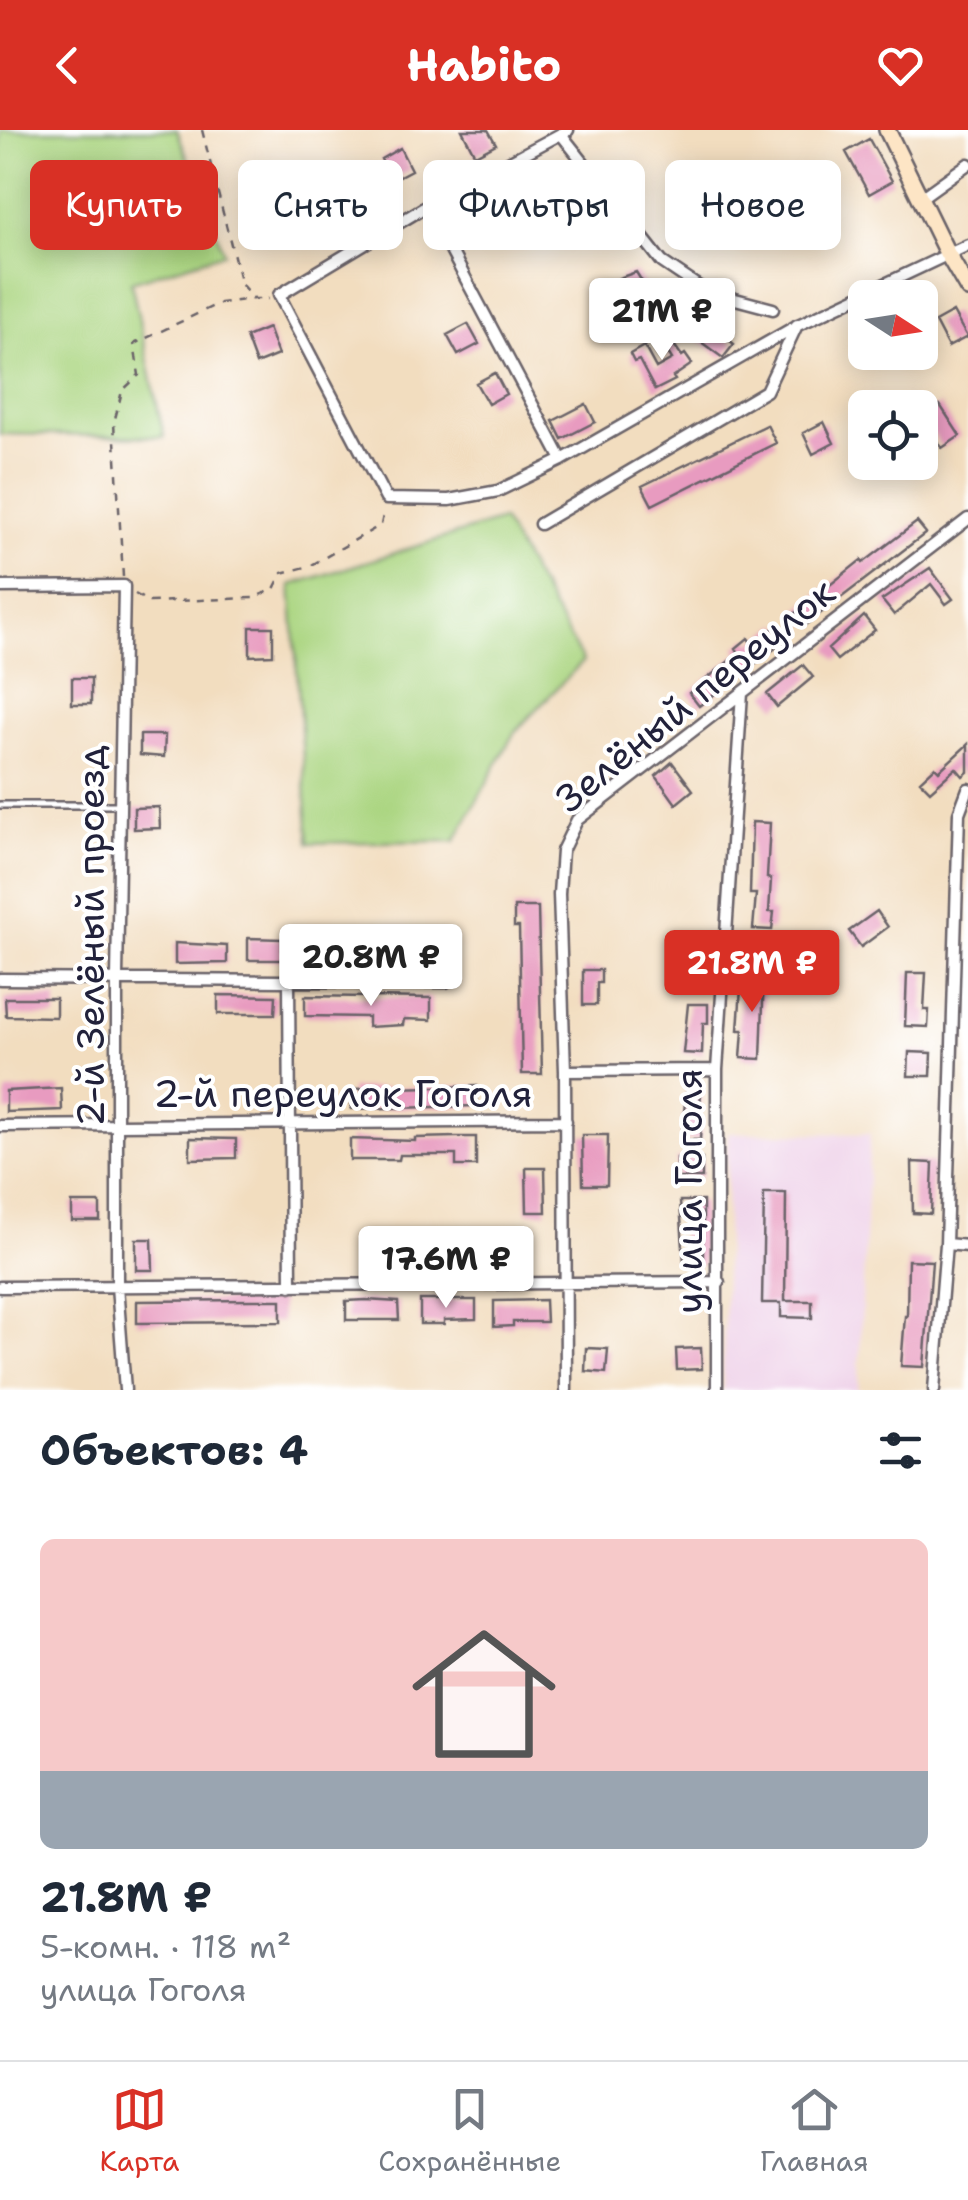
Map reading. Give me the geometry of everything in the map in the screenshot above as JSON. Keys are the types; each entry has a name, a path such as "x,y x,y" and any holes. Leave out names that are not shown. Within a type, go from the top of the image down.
{"main road":[{"path":"887,130 968,288"}],"street":[{"path":"512,160 564,132 662,262 704,291 773,309"},
{"path":"922,197 968,164"},
{"path":"423,208 278,296 386,498 449,500 498,491 562,460 798,324 968,245"},
{"path":"450,250 562,460"},
{"path":"540,524 766,391 798,324"},
{"name":"Зелёный переулок","path":"566,1390 566,1121 559,894 565,840 577,820 968,519"},
{"path":"0,587 124,586"},
{"name":"2-й Зелёный проезд","path":"124,586 117,978 118,1286 125,1390"},
{"name":"улица Гоголя","path":"716,1390 718,1070 742,693"},
{"path":"934,1390 946,1244 959,813 968,790"},
{"path":"0,979 446,982"},
{"path":"289,979 292,1286"},
{"name":"2-й переулок Гоголя","path":"565,1071 718,1070"},
{"name":"2-й переулок Гоголя","path":"0,1126 566,1121"},
{"path":"946,1244 968,1246"},
{"path":"0,1288 719,1282"}],"lane":[{"path":"0,805 120,805"}],"path":[{"path":"202,130 241,284 254,299"},
{"path":"278,296 220,303 134,344 138,375 122,391 114,423 124,586 148,602 254,598 274,589 282,574 310,566 381,524 386,498"}],"shaded area":[{"path":"728,1133 870,1134 858,1390 723,1390"}],"green space":[{"path":"0,130 177,130 188,160 30,160 30,250 218,250 218,237 224,253 131,282 164,437 0,434"},
{"path":"502,520 583,661 514,733 455,841 309,843 291,585"}],"building":[{"path":"462,130 488,130 496,144 475,155"},
{"path":"869,139 892,181 869,194 846,152"},
{"path":"400,148 411,170 403,174 403,160 381,159"},
{"path":"636,272 656,304 640,293 641,297 634,302 626,291 619,278"},
{"path":"684,305 734,344 723,358 671,320"},
{"path":"953,312 967,337 948,347 938,320"},
{"path":"468,324 479,344 458,355 447,335"},
{"path":"268,328 278,355 256,364 246,337"},
{"path":"664,331 692,364 673,377 675,380 655,390 639,360 634,362 630,354 644,346 656,368 672,359 657,336"},
{"path":"495,373 506,394 488,404 476,383"},
{"path":"586,404 595,422 562,439 553,421"},
{"path":"938,406 960,436 942,448 938,442"},
{"path":"824,422 834,443 813,454 803,433"},
{"path":"767,425 776,443 652,505 642,486"},
{"path":"917,522 926,533 804,626 795,613 861,560 863,563"},
{"path":"930,568 953,599 946,604 931,584 894,615 882,600"},
{"path":"864,616 875,630 837,660 828,649"},
{"path":"779,624 789,638 699,706 689,693 739,653 736,648 748,638 752,644"},
{"path":"250,627 273,627 273,655 250,656"},
{"path":"803,665 813,677 777,707 767,694"},
{"path":"72,678 91,678 91,704 72,704"},
{"path":"140,735 165,735 164,757 140,755"},
{"path":"968,744 968,772 963,776 956,768 930,791 920,781 935,767 939,771"},
{"path":"672,762 693,790 676,804 656,776"},
{"path":"159,807 160,828 134,829 134,808"},
{"path":"752,822 770,823 767,878 771,879 772,930 753,929 756,894 750,894"},
{"path":"514,907 538,907 542,1074 522,1074 519,927 514,927"},
{"path":"877,911 888,927 861,947 849,931"},
{"path":"248,938 282,939 282,960 248,960"},
{"path":"175,943 227,946 227,963 175,964"},
{"path":"583,970 601,970 597,1005 583,1005"},
{"path":"907,973 926,973 924,1010 929,1010 928,1027 905,1026"},
{"path":"742,974 764,975 761,1059 741,1058 743,1030 738,1030"},
{"path":"218,995 276,996 275,1014 218,1014"},
{"path":"305,996 431,998 431,1020 404,1019 403,1025 368,1027 368,1017 305,1016"},
{"path":"5,998 56,998 56,1017 6,1016"},
{"path":"688,1004 708,1004 702,1054 683,1053"},
{"path":"909,1052 932,1053 931,1076 908,1076"},
{"path":"477,1086 477,1106 351,1109 350,1089"},
{"path":"61,1088 62,1110 6,1112 6,1091"},
{"path":"686,1093 701,1095 700,1140 681,1140"},
{"path":"582,1135 608,1135 607,1185 583,1185"},
{"path":"476,1137 476,1166 456,1166 456,1155 350,1160 350,1139 415,1141"},
{"path":"190,1138 236,1139 236,1158 190,1159"},
{"path":"677,1158 702,1159 702,1178 677,1178"},
{"path":"912,1162 933,1163 931,1214 913,1213"},
{"path":"526,1168 545,1168 546,1212 527,1212"},
{"path":"764,1193 786,1193 785,1301 812,1301 812,1318 781,1317 781,1303 762,1303"},
{"path":"680,1201 703,1201 703,1265 684,1264"},
{"path":"72,1203 100,1203 100,1221 72,1221"},
{"path":"136,1239 152,1239 153,1270 136,1270"},
{"path":"384,1239 404,1239 404,1248 484,1247 484,1242 504,1242 504,1268 437,1266 384,1271"},
{"path":"908,1260 932,1261 924,1367 901,1366"},
{"path":"281,1300 281,1322 137,1323 137,1301"},
{"path":"420,1300 476,1300 476,1319 420,1324"},
{"path":"545,1300 546,1322 513,1322 513,1326 494,1327 494,1301"},
{"path":"346,1301 398,1302 399,1320 346,1320"},
{"path":"586,1348 608,1349 606,1373 585,1371"},
{"path":"701,1348 702,1369 677,1370 676,1349"}]}
